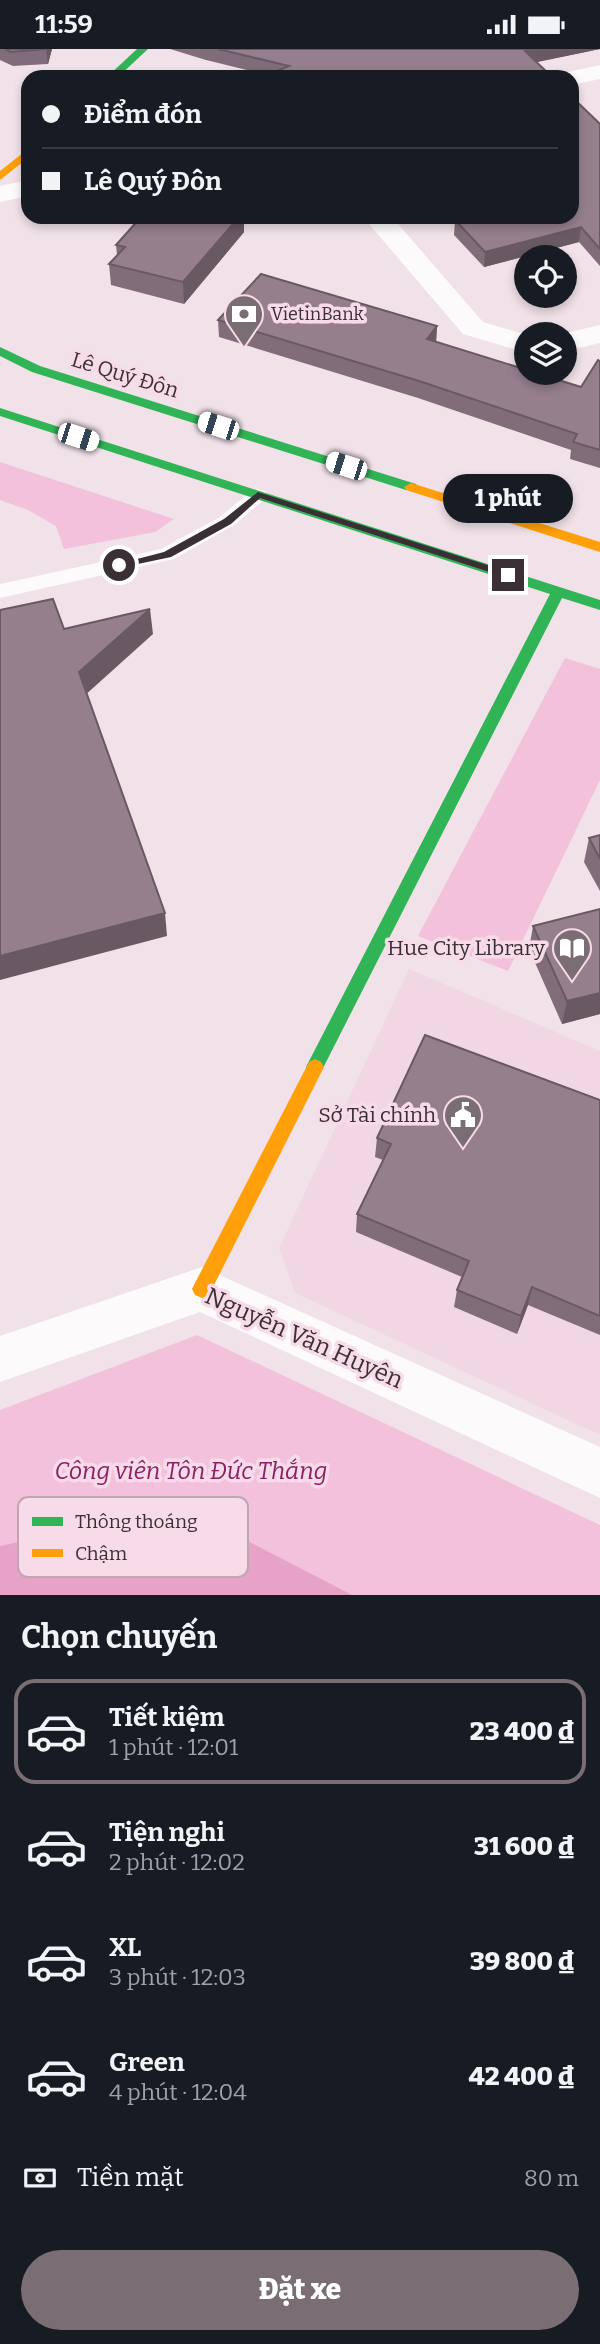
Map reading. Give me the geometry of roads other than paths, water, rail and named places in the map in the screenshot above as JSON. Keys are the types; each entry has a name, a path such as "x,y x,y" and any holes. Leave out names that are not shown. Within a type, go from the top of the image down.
{"street":[{"path":"120,70 144,49"},
{"path":"579,76 600,72"},
{"path":"0,177 21,158"},
{"path":"0,194 21,190"},
{"path":"383,224 473,328 514,340"},
{"path":"577,339 600,334"},
{"name":"Lê Quý Đôn","path":"0,351 36,369 600,547"},
{"path":"0,412 262,490 600,605"},
{"path":"281,468 296,450"},
{"path":"202,1289 558,591"},
{"name":"Nguyễn Văn Huyên","path":"0,1359 202,1289 600,1473"}],"lane":[{"path":"0,591 167,555 227,521 262,490"}],"place":[{"name":"VietinBank","path":"244,348"},
{"name":"Hue City Library","path":"572,982"},
{"name":"Sở Tài chính","path":"463,1149"}],"park label":[{"name":"Công viên Tôn Đức Thắng","path":"191,1471"}]}
